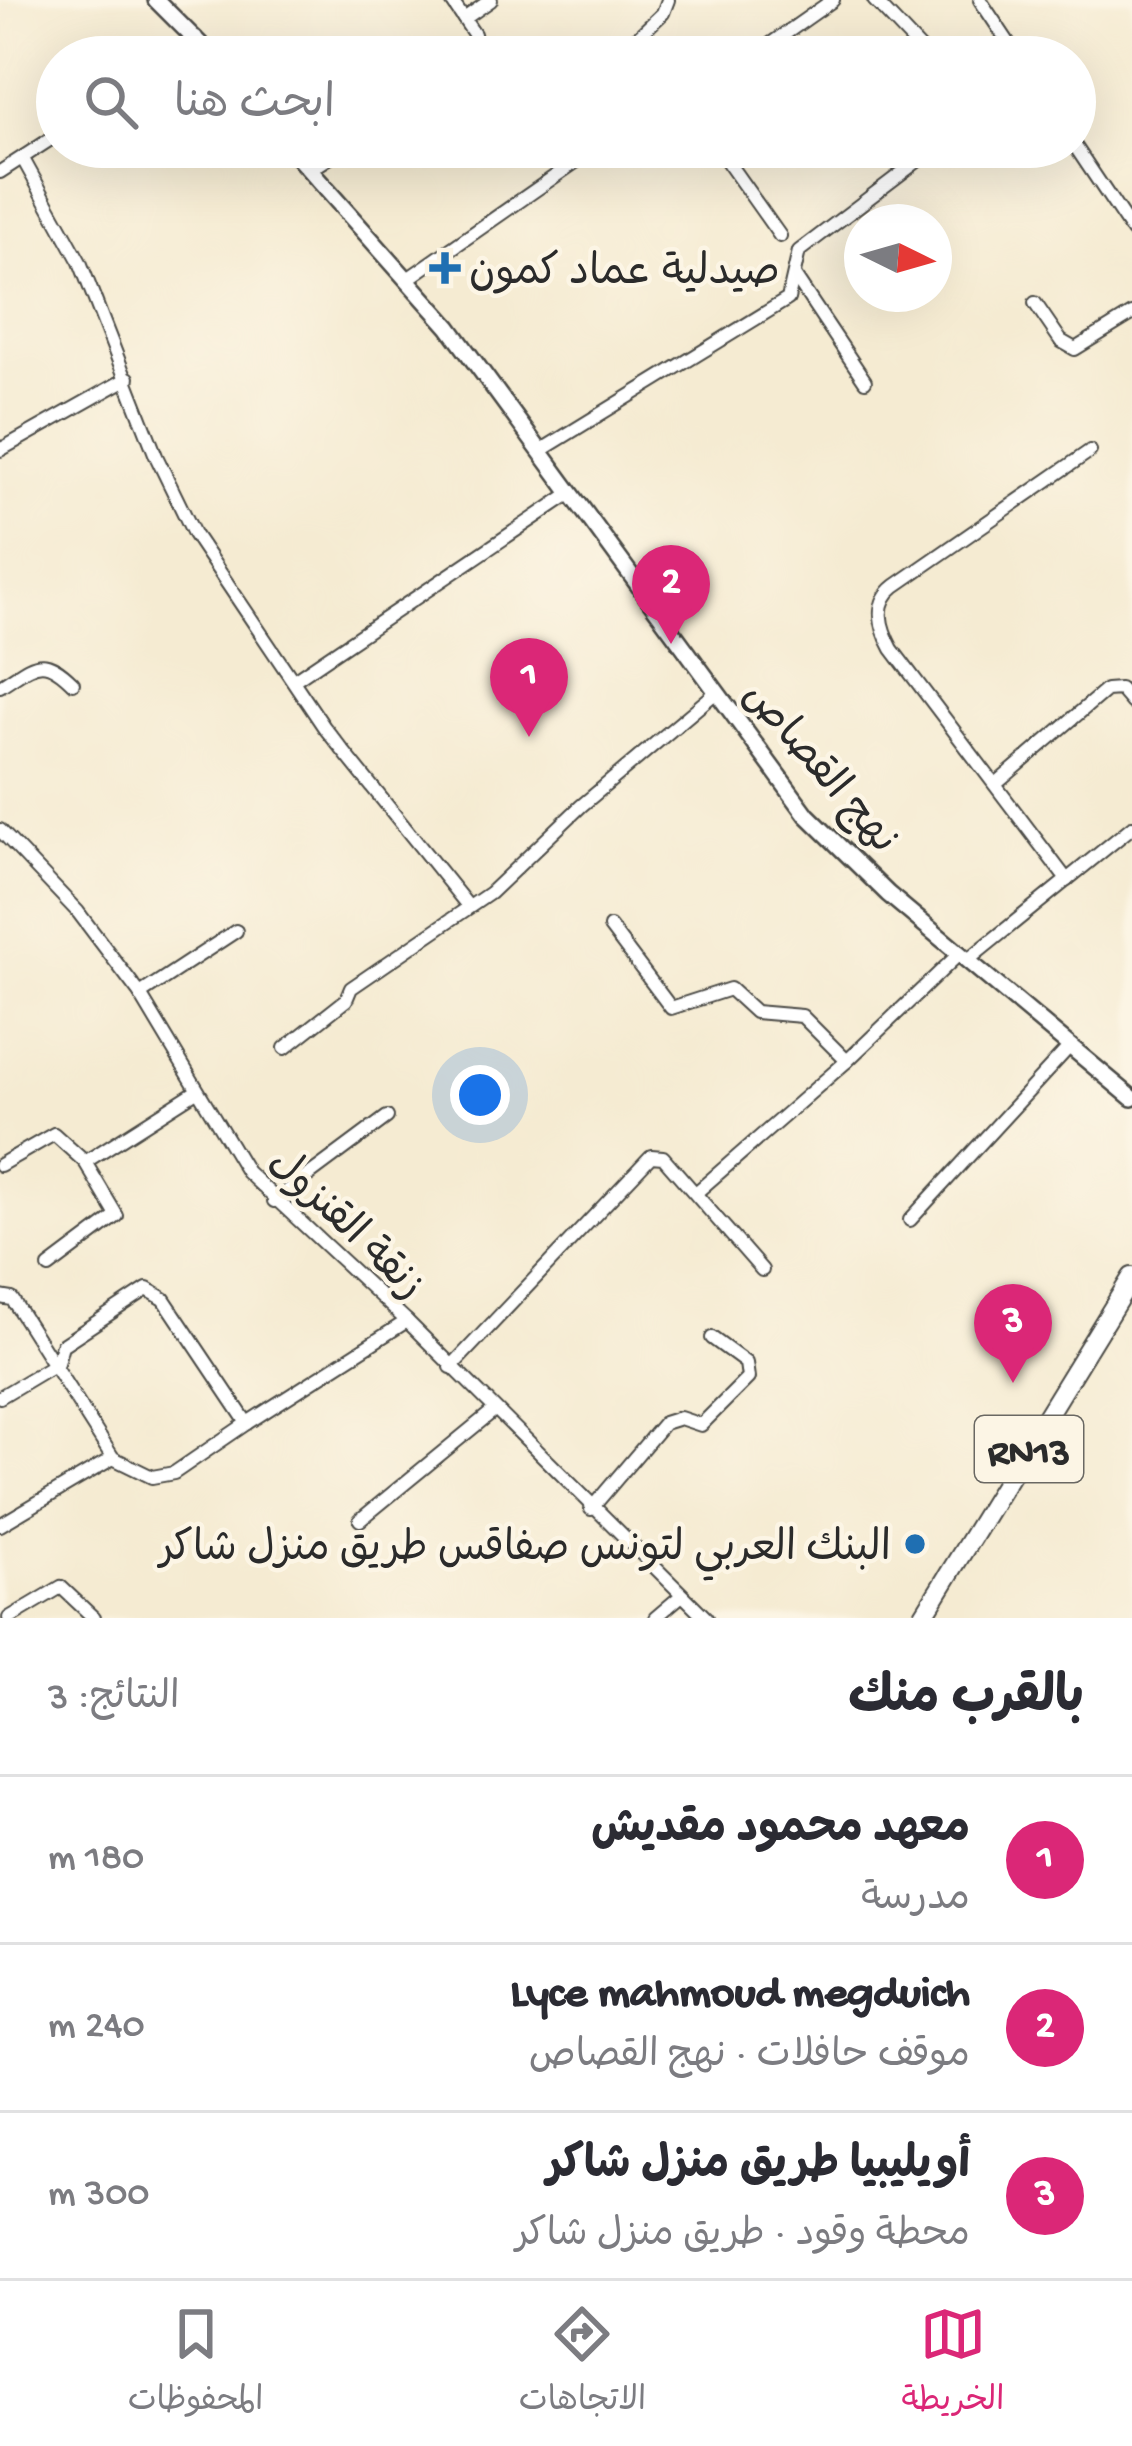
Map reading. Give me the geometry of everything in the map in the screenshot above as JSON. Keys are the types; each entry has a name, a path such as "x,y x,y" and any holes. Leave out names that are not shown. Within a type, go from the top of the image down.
{"main road":[{"name":"RN13","path":"922,1618 1132,1277"}],"street":[{"path":"451,0 474,36"},
{"path":"464,19 490,0"},
{"path":"639,36 663,13 668,0"},
{"path":"782,36 833,0"},
{"path":"874,0 908,36"},
{"path":"980,0 1004,36"},
{"path":"159,1 195,36"},
{"path":"0,172 36,149"},
{"path":"22,159 80,262 156,456 194,534 324,728 468,906"},
{"path":"409,278 567,168"},
{"path":"732,168 781,236"},
{"path":"539,451 783,303 790,297 804,245 908,168"},
{"path":"1090,168 1132,231"},
{"name":"نهج القصاص","path":"310,170 409,278 807,815 887,894 1132,1098"},
{"path":"793,274 865,381"},
{"path":"1035,303 1061,340 1075,349 1132,314"},
{"path":"0,450 128,378"},
{"path":"1067,880 892,649 883,632 880,606 895,586 1090,451"},
{"path":"294,680 571,493"},
{"path":"0,686 47,662 73,683"},
{"path":"996,784 1106,691 1120,689 1132,703"},
{"path":"285,1048 346,1000 351,988 490,893 581,806 714,694"},
{"path":"698,1191 964,956 1132,827"},
{"name":"زنقة القنزول","path":"0,830 77,912 140,994 235,1156 274,1201 407,1321 591,1509 706,1618"},
{"path":"610,927 667,1006 730,989 755,1012 802,1016 847,1061"},
{"path":"140,994 236,931"},
{"path":"910,1220 1070,1046"},
{"path":"85,1162 195,1092"},
{"path":"274,1201 387,1117"},
{"path":"0,1165 54,1133 85,1162 117,1216 49,1267"},
{"path":"451,1367 645,1159 663,1157 698,1191 762,1270"},
{"path":"0,1397 57,1363 62,1346 147,1289 164,1299 247,1424"},
{"path":"0,1298 11,1299 57,1363 113,1458 152,1477 174,1473 407,1321"},
{"path":"591,1509 669,1420 701,1425 748,1378 748,1365 712,1338"},
{"path":"360,1520 493,1411"},
{"path":"0,1525 113,1458"},
{"path":"9,1618 61,1587 94,1618"},
{"path":"656,1618 682,1595"}],"place":[{"name":"صيدلية عماد كمون","path":"445,268"},
{"name":"Lyce mahmoud megduich","path":"671,644"},
{"name":"معهد محمود مقديش","path":"529,737"},
{"name":"أويليبيا طريق منزل شاكر","path":"1013,1383"},
{"name":"البنك العربي لتونس صفاقس طريق منزل شاكر","path":"915,1544"}]}
